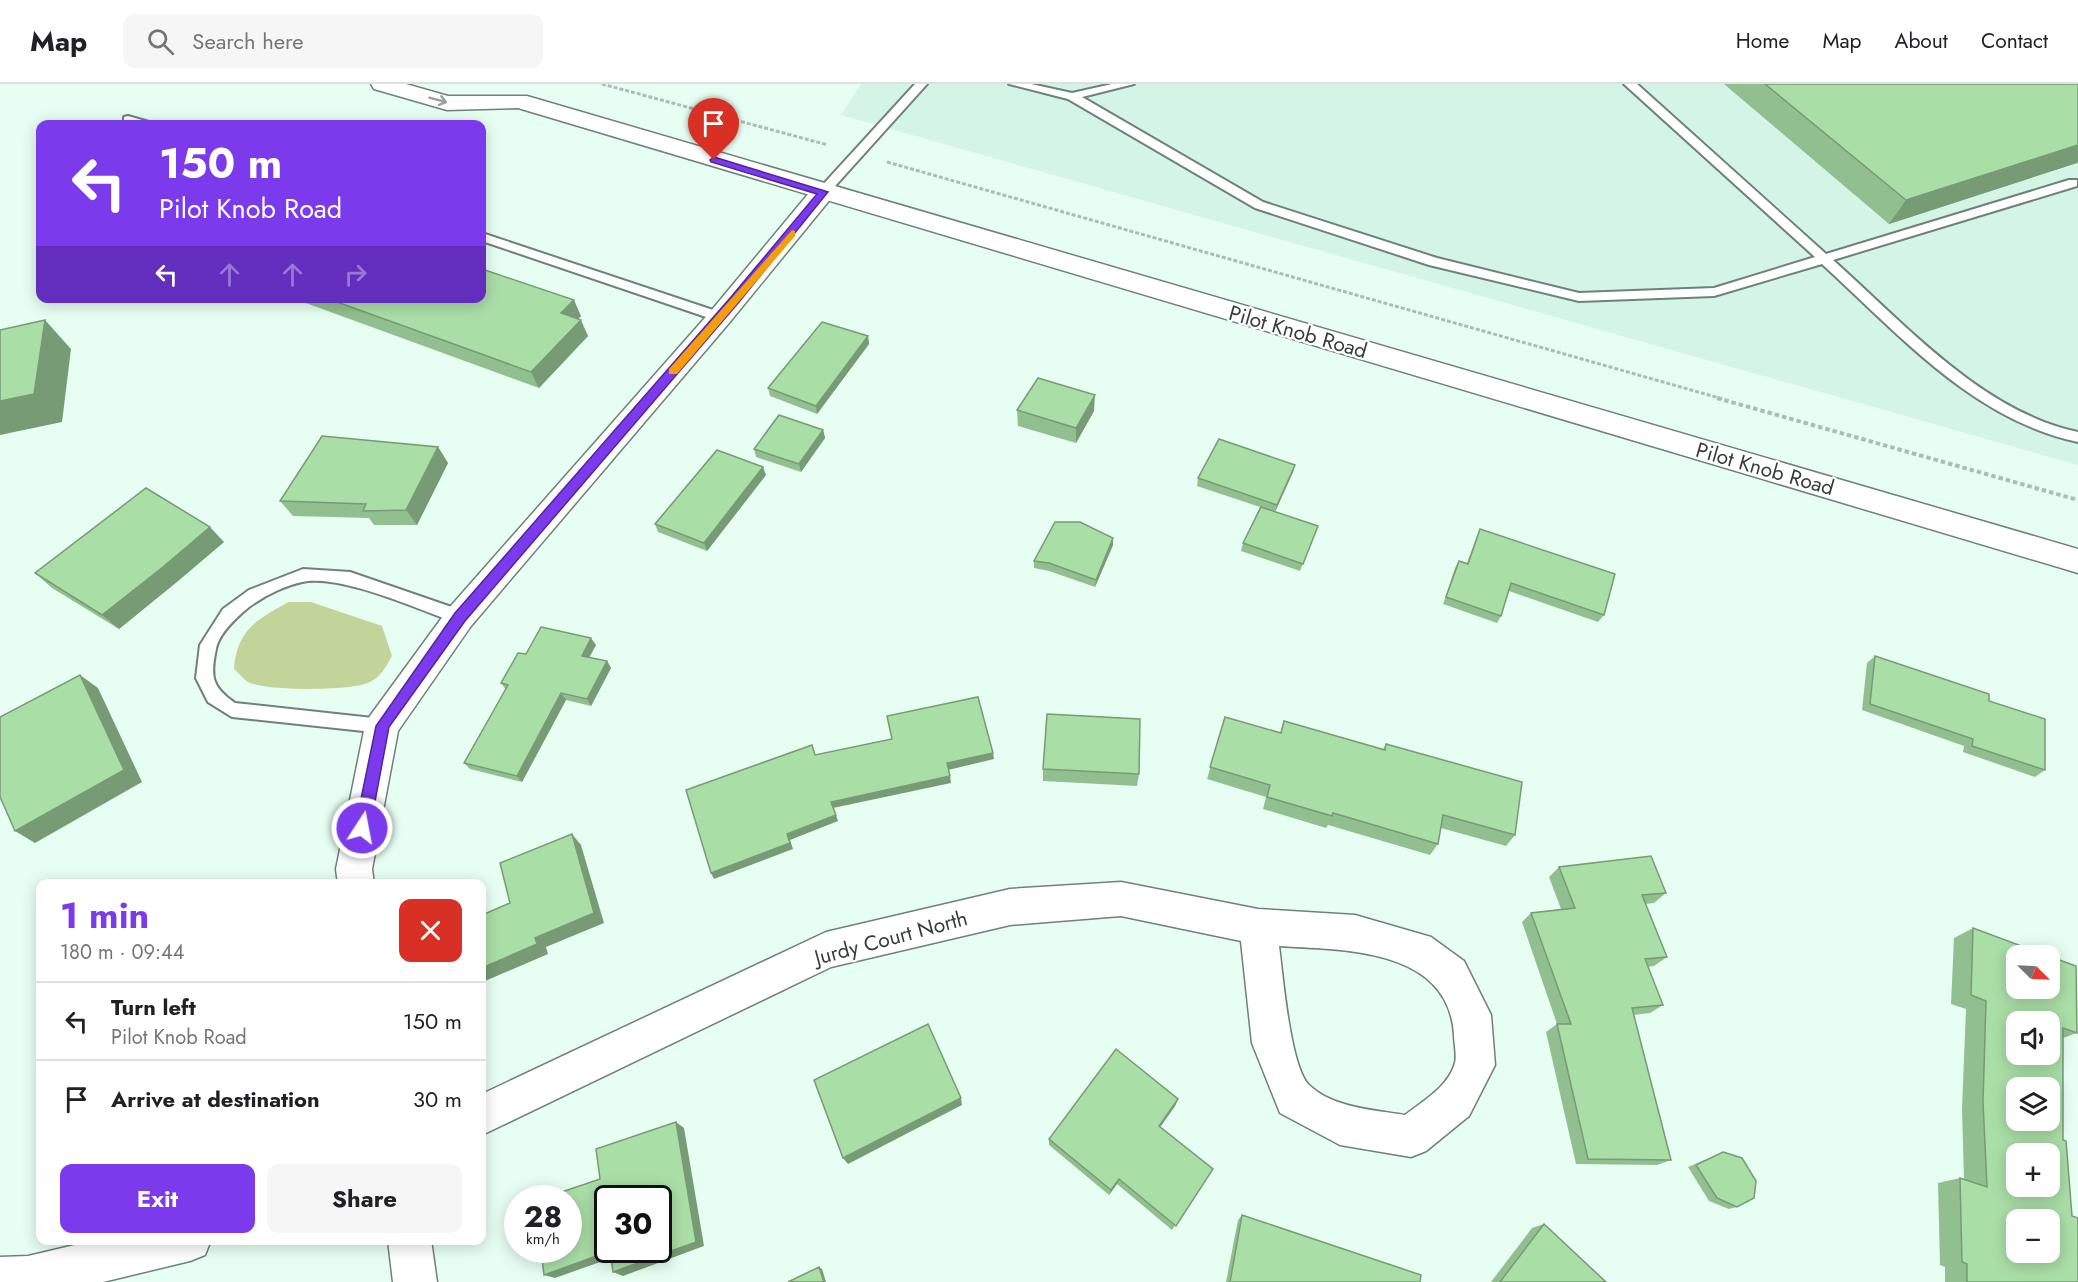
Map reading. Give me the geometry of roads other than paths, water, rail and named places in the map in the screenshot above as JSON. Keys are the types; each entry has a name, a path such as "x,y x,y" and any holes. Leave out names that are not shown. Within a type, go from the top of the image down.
{"street":[{"name":"Pilot Knob Road","path":"382,84 447,103 513,93 823,192 2078,561"},
{"path":"356,879 354,868 382,726 460,617 720,317 823,192"},
{"name":"Jurdy Court North","path":"486,1113 826,950 1010,907 1121,899 1258,927 1355,933 1418,950 1451,974 1472,1015 1475,1065 1455,1102 1411,1136 1340,1125 1294,1099 1272,1043 1258,927"},
{"path":"0,1280 28,1278 169,1245"},
{"path":"410,1245 415,1282"}],"lane":[{"path":"823,192 860,154 921,84"},
{"path":"1015,84 1072,96 1259,205 1434,262 1579,297 1714,292 2073,183"},
{"path":"1072,96 1128,84"},
{"path":"1630,84 1826,258 1951,373 1994,405 2061,434 2078,437"},
{"path":"128,118 134,120"},
{"path":"486,238 720,317"},
{"path":"382,726 232,710 214,697 204,678 208,645 229,614 255,594 303,575 351,578 460,617"}]}
